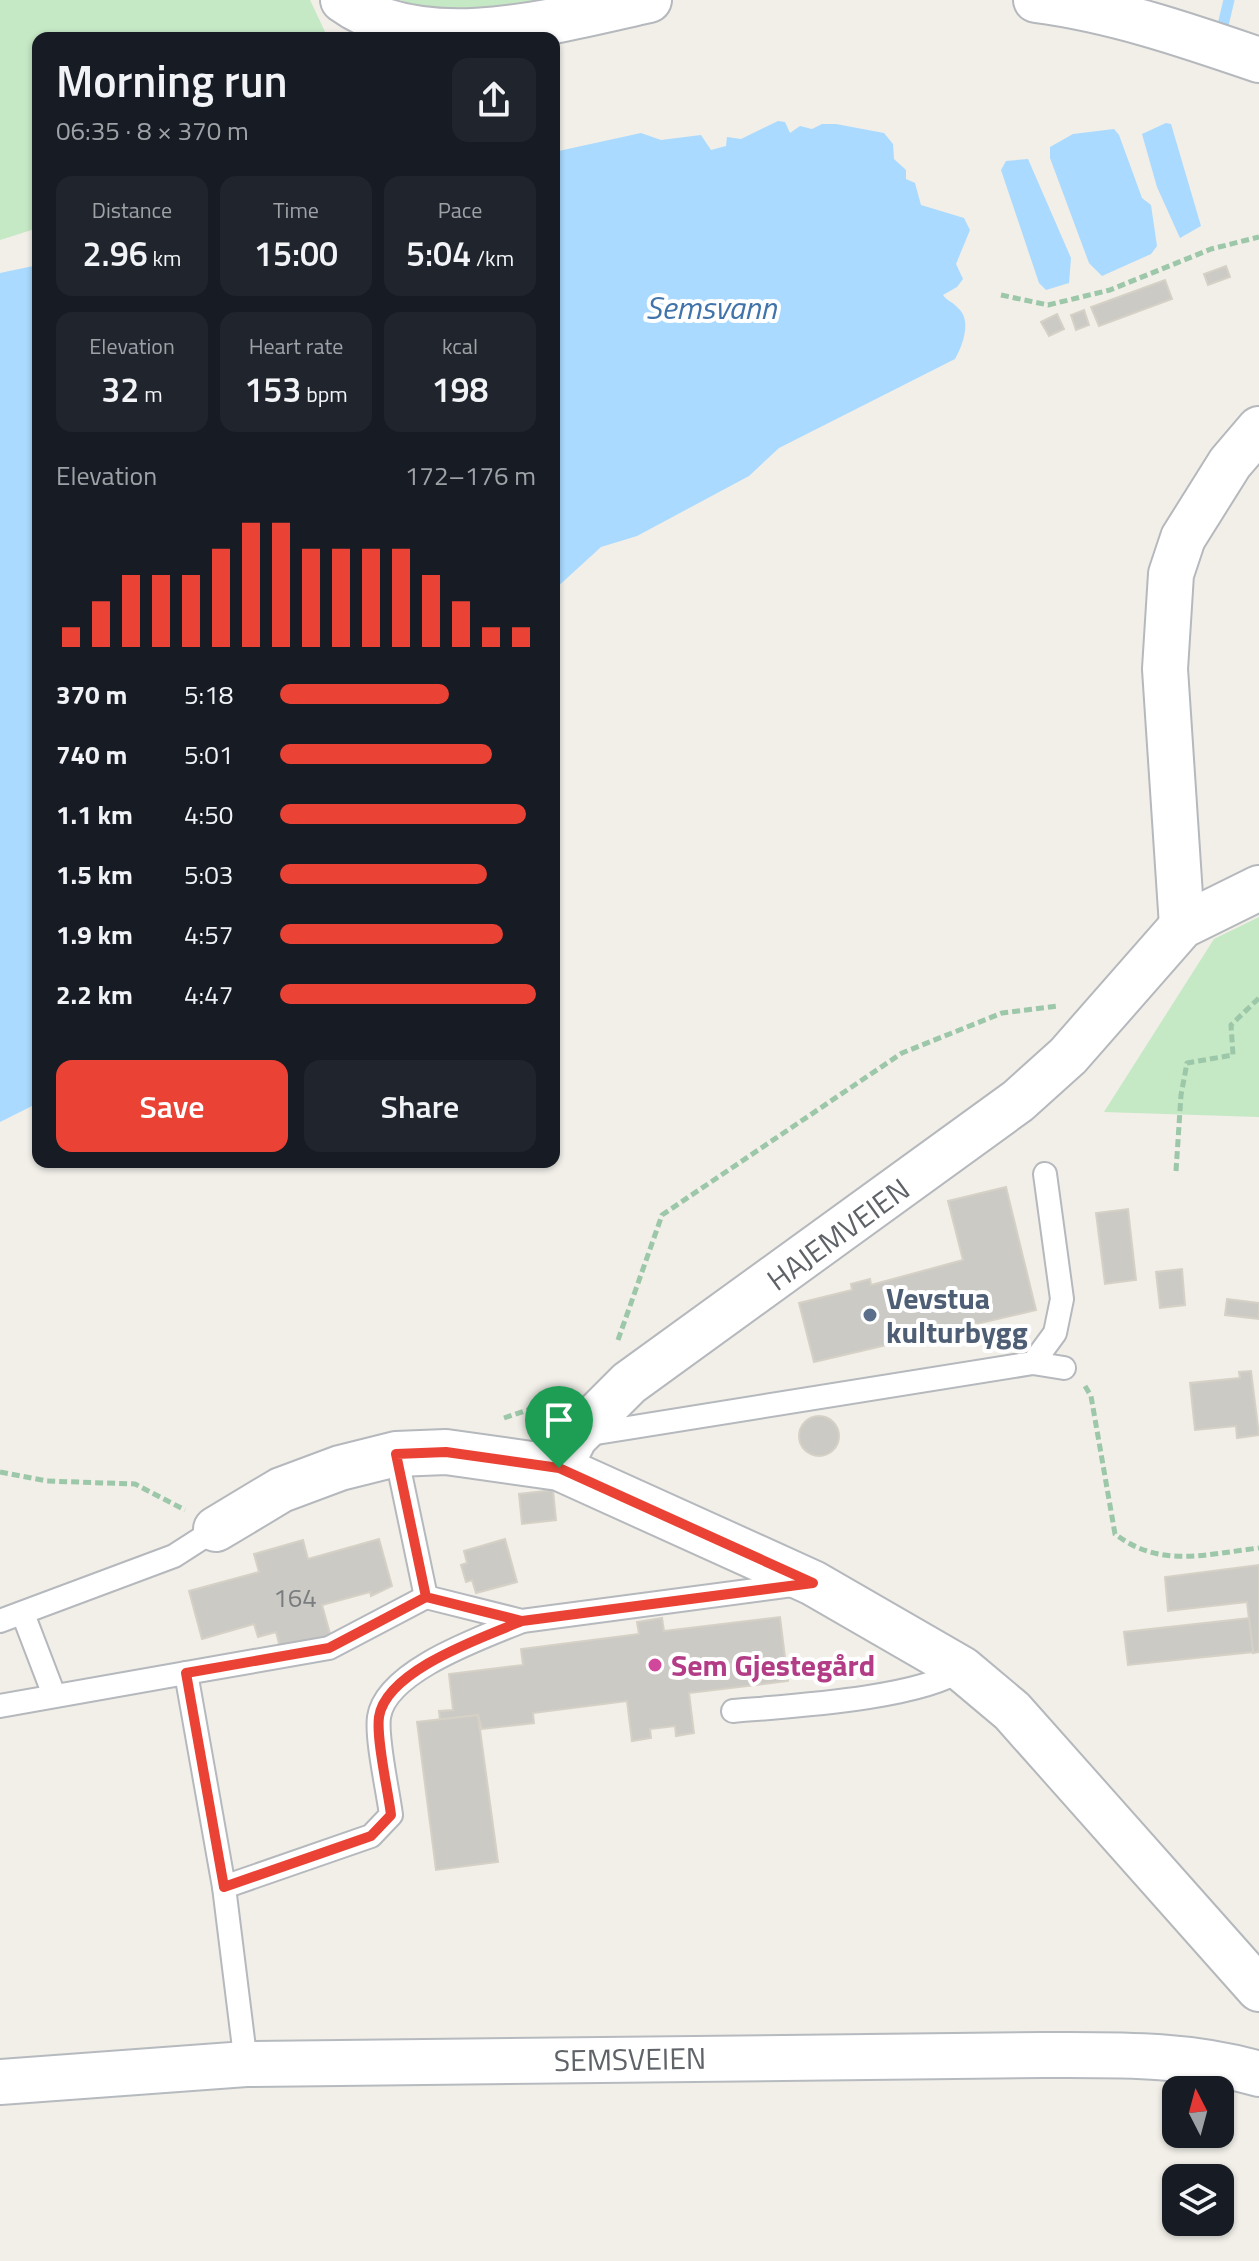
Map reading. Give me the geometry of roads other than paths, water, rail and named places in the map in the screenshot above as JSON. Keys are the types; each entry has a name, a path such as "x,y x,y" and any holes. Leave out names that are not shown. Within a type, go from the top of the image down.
{"street":[{"path":"343,0 363,15 415,29 469,30 546,23 649,0"},
{"path":"1036,0 1099,10 1259,60"},
{"path":"1259,429 1230,463 1183,538 1171,574 1165,669 1182,926 1259,888"},
{"name":"HAJEMVEIEN","path":"567,1452 629,1383 1018,1101 1068,1056 1182,926"},
{"path":"216,1529 281,1490 340,1468 396,1454 567,1452 813,1583 962,1669 1012,1711 1259,1989"},
{"name":"SEMSVEIEN","path":"0,2082 246,2064 1140,2055 1223,2063 1259,2074"}],"lane":[{"path":"1033,1363 1055,1333 1062,1299 1045,1174"},
{"path":"567,1452 1033,1363 1064,1368"},
{"path":"396,1454 426,1597"},
{"path":"0,1621 174,1556 216,1529"},
{"path":"224,1887 371,1836 391,1815 379,1716 396,1688 425,1663 522,1621 813,1583"},
{"path":"0,1706 329,1648 426,1597 522,1621"},
{"path":"23,1614 54,1695"},
{"path":"733,1711 894,1692 948,1679 962,1669"},
{"path":"186,1673 224,1887 246,2064"}],"water":[{"name":"Semsvann","path":"778,121 785,122 790,133 800,126 812,129 822,124 836,124 884,133 893,144 894,159 906,170 906,179 915,183 921,205 964,218 970,230 956,264 963,279 957,287 943,295 965,319 965,333 958,353 955,359 779,448 749,476 637,536 601,547 560,585 560,151 641,133 661,140 701,135 711,150 726,146 727,137 741,139"},
{"path":"1166,123 1171,124 1201,226 1180,238 1157,187 1142,134"},
{"path":"1114,129 1142,198 1151,205 1157,246 1151,254 1102,276 1089,263 1050,158 1050,147 1073,134"},
{"path":"1028,159 1071,258 1069,283 1046,290 1039,283 1001,170 1006,161"},
{"path":"32,266 32,1106 0,1122 0,273"}],"waterway":[{"path":"1223,25 1229,0"}],"place":[{"name":"Vevstua kulturbygg","path":"870,1315"},
{"name":"Sem Gjestegård","path":"655,1665"}]}
